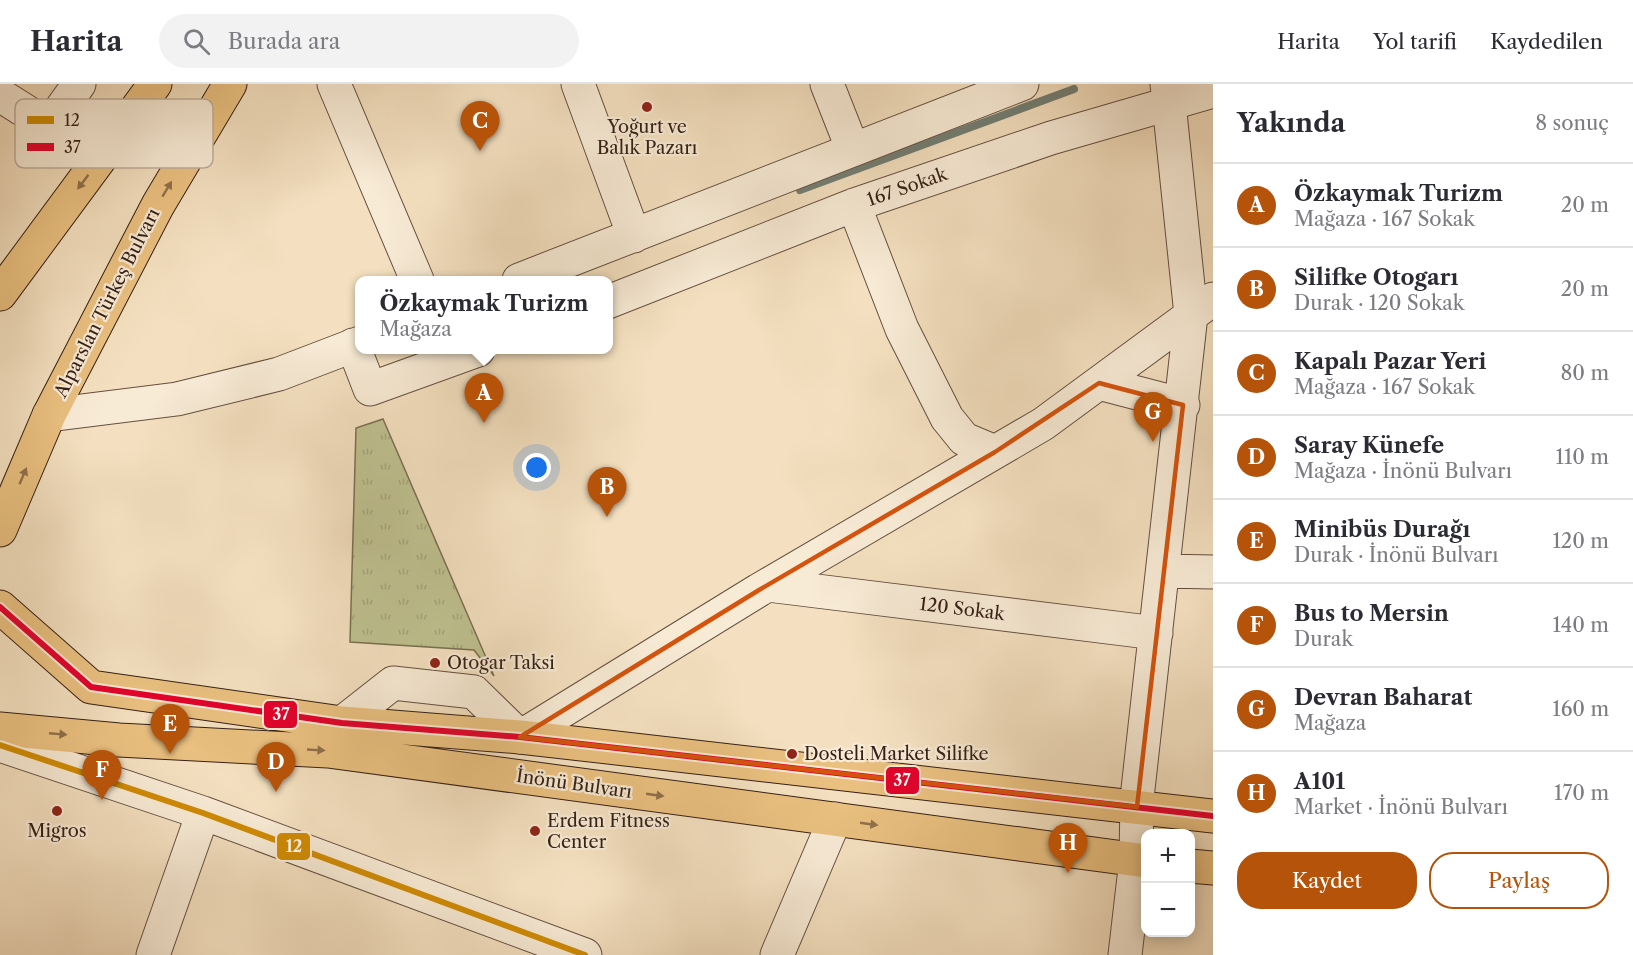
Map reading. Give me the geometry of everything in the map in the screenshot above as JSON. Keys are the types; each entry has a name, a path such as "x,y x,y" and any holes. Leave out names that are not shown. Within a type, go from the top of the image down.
{"main road":[{"path":"144,99 155,84"},
{"name":"Alparslan Türkeş Bulvarı","path":"213,113 230,84"},
{"path":"0,294 93,168"},
{"name":"Alparslan Türkeş Bulvarı","path":"0,530 49,415 158,205 180,168"},
{"path":"0,607 91,687 342,723 520,737 1213,816"},
{"name":"İnönü Bulvarı","path":"0,729 119,740 328,751 1141,860"},
{"path":"1195,866 1213,868"}],"street":[{"path":"69,99 80,84"},
{"path":"334,84 415,276"},
{"path":"578,84 634,236"},
{"path":"827,84 853,150"},
{"path":"529,276 1022,84"},
{"name":"167 Sokak","path":"613,300 854,205 1051,138 1169,94 1213,91"},
{"path":"1125,955 1141,860 1137,807 1183,405 1200,352 1202,307 1169,94"},
{"path":"0,95 15,104"},
{"path":"854,205 902,329 947,418 964,439 994,453"},
{"path":"342,723 393,683 474,692 520,737 768,585 1043,424 1202,307"},
{"path":"49,415 177,399 279,374 355,344"},
{"path":"359,354 370,389 467,354"},
{"path":"1099,383 1183,405"},
{"path":"1163,571 1213,572"},
{"name":"120 Sokak","path":"768,585 1156,633"},
{"path":"0,745 203,813 585,955"},
{"path":"153,955 203,813"},
{"path":"777,955 835,819"}],"highlighted area":[{"path":"1099,383 1183,405 1137,807 520,737 759,590 995,452"}],"green space":[{"path":"383,419 494,676 474,650 350,642 356,428"}],"waterway":[{"path":"800,190 1074,89"}],"transit line":[{"name":"37","path":"0,607 91,687 342,723 520,737 1213,816"},
{"name":"12","path":"0,745 203,813 585,955"}],"place":[{"name":"Yoğurt ve Balık Pazarı","path":"647,107"},
{"name":"Kapalı Pazar Yeri","path":"480,151"},
{"name":"Özkaymak Turizm","path":"484,423"},
{"name":"Devran Baharat","path":"1153,442"},
{"name":"Silifke Otogarı","path":"607,517"},
{"name":"Otogar Taksi","path":"435,663"},
{"name":"Minibüs Durağı","path":"170,754"},
{"name":"Dosteli Market Silifke","path":"792,754"},
{"name":"Saray Künefe","path":"276,792"},
{"name":"Bus to Mersin","path":"102,800"},
{"name":"Migros","path":"57,811"},
{"name":"Erdem Fitness Center","path":"535,831"},
{"name":"A101","path":"1068,873"}]}
